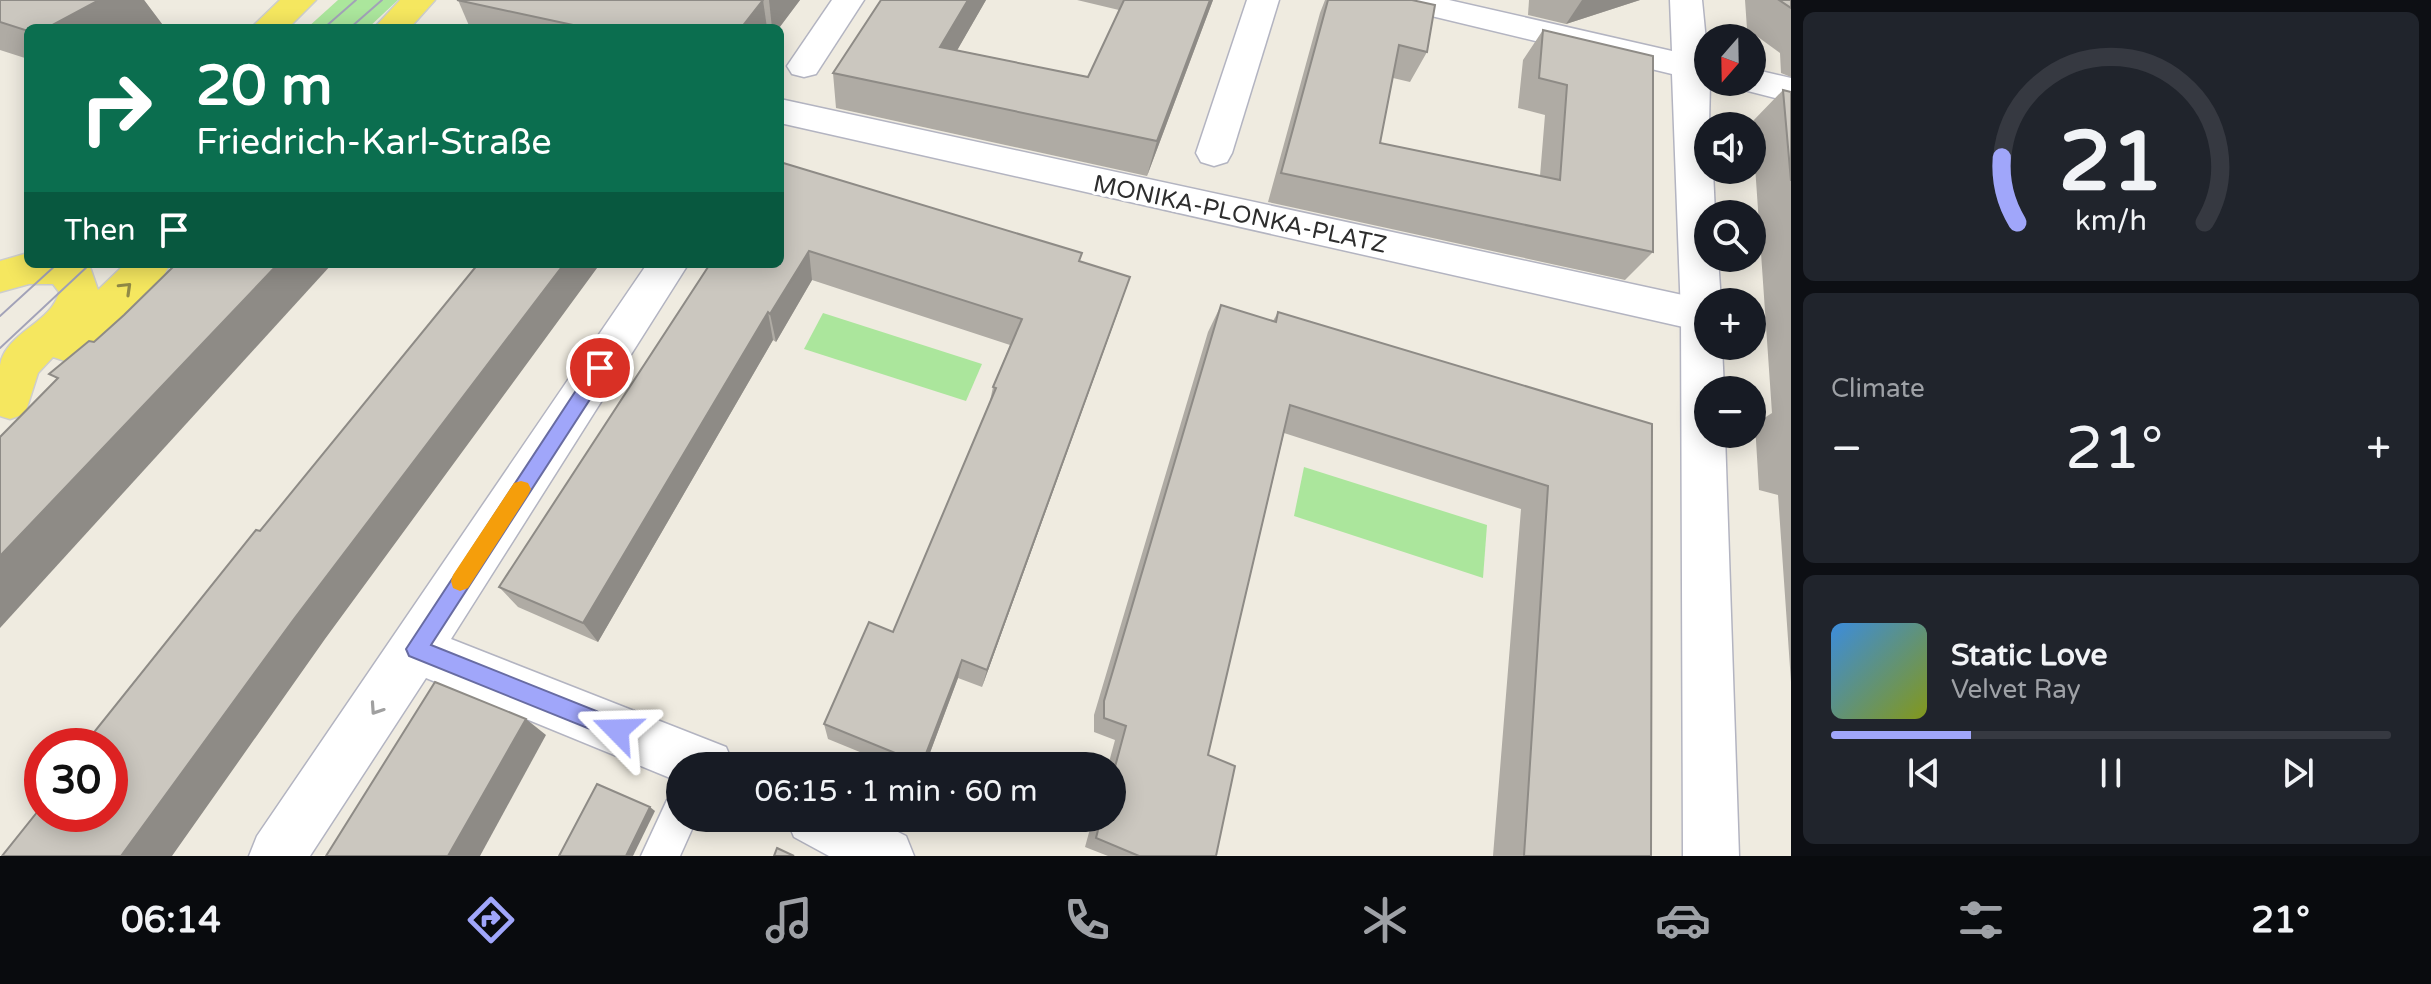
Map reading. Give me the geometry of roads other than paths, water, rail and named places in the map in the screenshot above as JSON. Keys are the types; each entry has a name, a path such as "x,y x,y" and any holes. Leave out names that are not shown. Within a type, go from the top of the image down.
{"main road":[{"path":"273,24 300,0"},
{"path":"395,24 419,0"},
{"path":"0,264 24,243"},
{"path":"0,277 30,268 53,268 76,278 80,289 80,299 65,320 21,364 5,406"},
{"path":"5,406 146,268"}],"street":[{"path":"804,66 848,0"},
{"path":"1214,153 1263,0"},
{"path":"1405,0 1694,67"},
{"path":"1686,0 1694,45"},
{"path":"1766,84 1791,90"},
{"path":"1698,96 1701,288"},
{"name":"MONIKA-PLONKA-PLATZ","path":"784,112 1694,313"},
{"path":"277,856 666,268"},
{"path":"1702,360 1711,856"},
{"path":"416,649 672,752"},
{"path":"840,832 886,856"}],"lane":[{"path":"660,856 671,832"}],"tram line":[{"path":"329,24 356,0"},
{"path":"355,24 382,0"},
{"path":"0,316 53,268"},
{"path":"0,348 86,268"}]}
